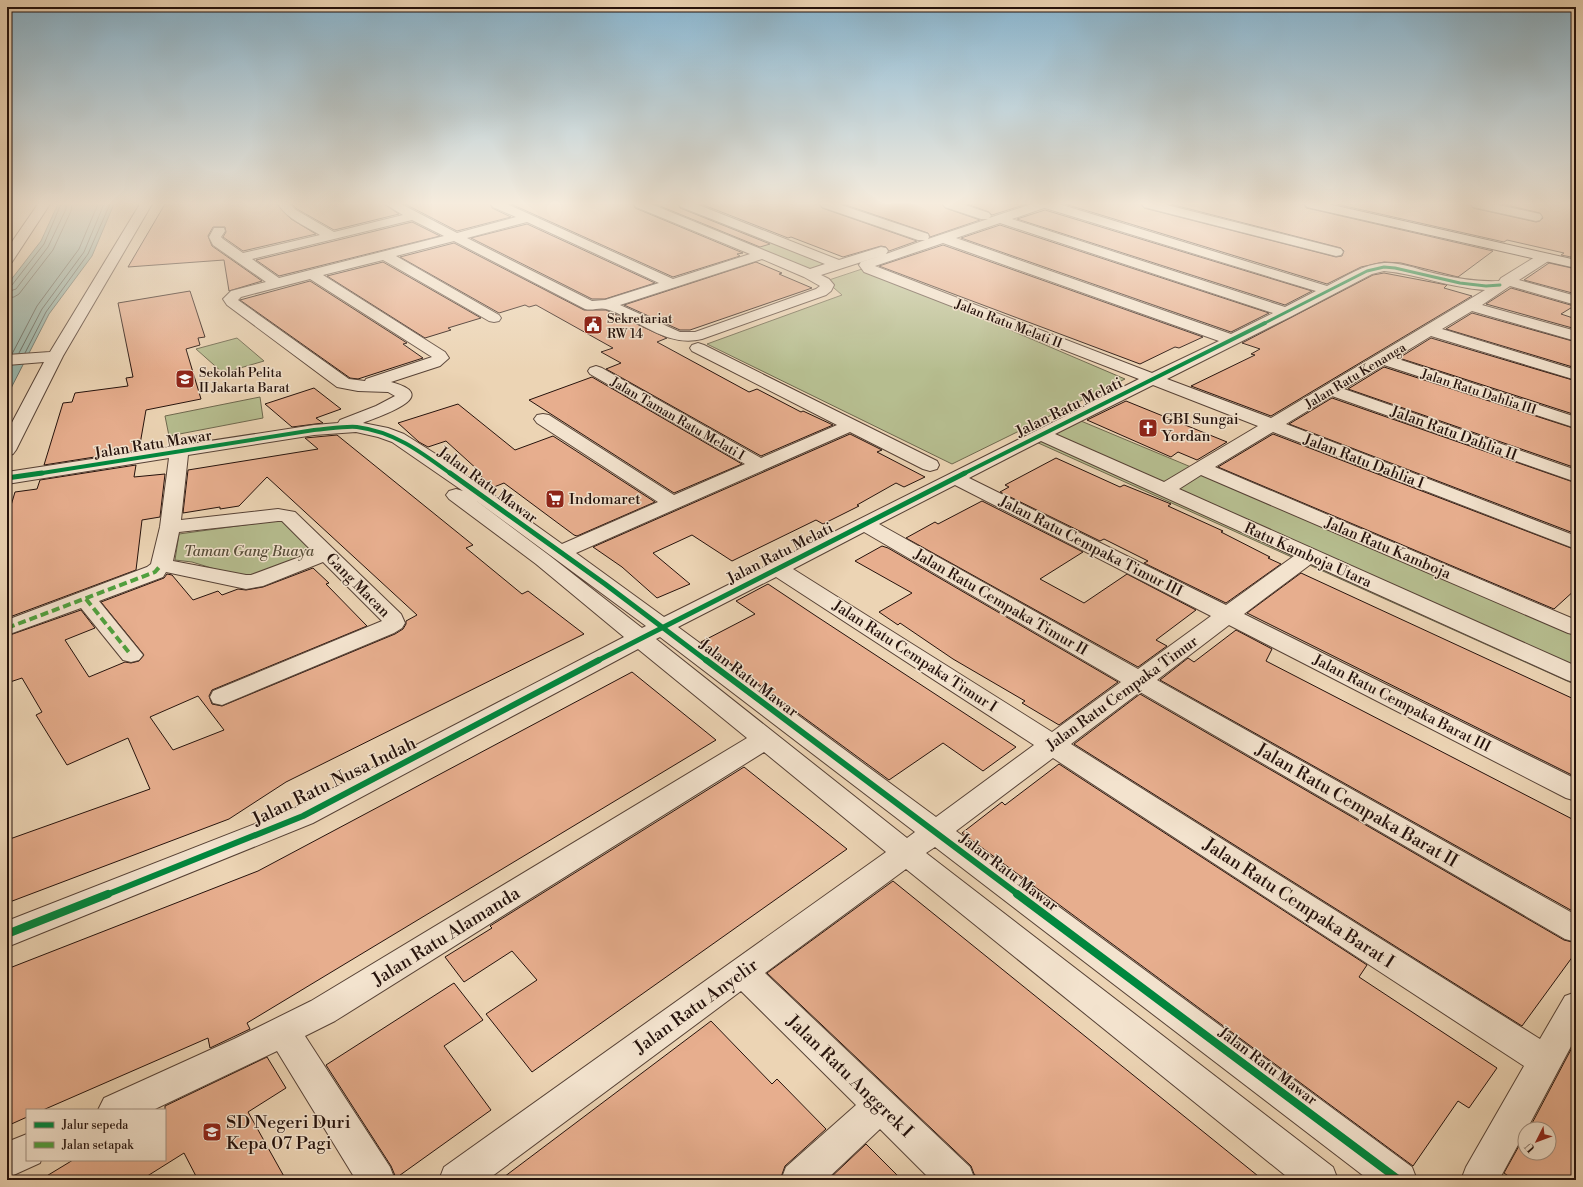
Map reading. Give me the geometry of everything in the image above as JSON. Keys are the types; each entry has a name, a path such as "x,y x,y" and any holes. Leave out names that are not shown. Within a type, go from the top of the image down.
{"street":[{"path":"7,450 51,356 111,259"},
{"path":"243,259 277,283"},
{"path":"341,432 350,422 384,410 403,398 403,393 398,389 389,387 361,386 343,383 230,299 236,294 373,259"},
{"path":"392,259 494,318"},
{"path":"498,259 589,306 607,304 748,259"},
{"path":"619,259 671,283"},
{"path":"692,343 712,330 821,292 826,288 827,285 824,282 809,274 773,259"},
{"path":"825,259 839,265"},
{"path":"809,274 856,259"},
{"name":"Jalan Ratu Melati II","path":"880,259 867,264 866,267 1152,379"},
{"path":"1003,259 1232,340"},
{"path":"1123,259 1287,313"},
{"path":"1227,259 1330,291"},
{"name":"Jalan Ratu Kenanga","path":"1164,490 1470,306 1541,259"},
{"path":"1556,259 1576,264"},
{"name":"Jalan Ratu Melati","path":"651,633 1040,434 1287,313 1367,271 1384,267 1406,270 1462,284 1487,286 1503,283"},
{"path":"313,275 439,355 441,358 434,363 361,386"},
{"path":"1503,283 1576,301"},
{"path":"607,304 692,343 930,466"},
{"path":"1470,306 1576,336"},
{"path":"1429,330 1576,375"},
{"path":"7,360 51,356"},
{"name":"Jalan Ratu Dahlia III","path":"1382,359 1576,423"},
{"name":"Jalan Taman Ratu Melati I","path":"596,371 760,465"},
{"name":"Jalan Ratu Dahlia I","path":"1152,379 1576,543"},
{"name":"Jalan Ratu Dahlia II","path":"1331,390 1576,476"},
{"path":"543,419 673,503"},
{"name":"Jalan Taman Ratu Melati I","path":"561,552 851,425"},
{"name":"Jalan Ratu Mawar","path":"7,478 309,439 366,428 398,438 435,462 561,552 651,633 764,740 1320,1180"},
{"name":"Jalan Ratu Mawar","path":"341,432 382,442 395,449 543,560 651,633 936,832 1399,1180"},
{"name":"Ratu Kamboja Utara","path":"1040,434 1576,675"},
{"path":"7,628 154,572 161,565 170,527 178,457"},
{"name":"Jalan Ratu Mawar","path":"7,489 178,457"},
{"name":"Jalan Ratu Kamboja","path":"1200,468 1576,628"},
{"name":"Jalan Ratu Cempaka Timur III","path":"955,478 1228,615"},
{"name":"Gang Macan","path":"170,527 284,514 288,516 393,619 394,623 386,628 222,698"},
{"name":"Jalan Ratu Cempaka Timur II","path":"864,524 1139,680"},
{"path":"161,565 246,582 255,581 326,554"},
{"name":"Jalan Ratu Cempaka Timur","path":"936,832 1052,744 1309,555"},
{"name":"Jalan Ratu Cempaka Timur I","path":"777,568 1052,744"},
{"path":"86,599 131,655"},
{"name":"Jalan Ratu Cempaka Barat III","path":"1228,615 1576,791"},
{"name":"Jalan Ratu Nusa Indah","path":"7,934 303,816 651,633"},
{"name":"Jalan Ratu Cempaka Barat II","path":"1139,680 1576,930"},
{"name":"Jalan Ratu Alamanda","path":"118,1109 284,1032 323,1011 764,740"},
{"name":"Jalan Ratu Cempaka Barat I","path":"1052,744 1545,1061"},
{"name":"Jalan Ratu Anyelir","path":"457,1180 936,832"},
{"name":"Jalan Ratu Anggrek I","path":"742,972 957,1180"},
{"path":"1479,1180 1576,1006"},
{"path":"284,1032 377,1180"},
{"path":"799,1180 880,1106"},
{"path":"7,1160 26,1151"}],"green space":[{"path":"773,259 814,259 838,269 815,277"},
{"path":"865,268 1125,379 952,464 707,344 842,295 826,281"},
{"path":"237,338 264,361 223,373 196,349"},
{"path":"260,397 263,418 169,436 165,416"},
{"path":"1069,416 1576,628 1576,685 1025,437"},
{"name":"Taman Gang Buaya","path":"281,520 318,553 244,578 192,562 175,560 179,534"}],"water":[{"path":"27,259 89,259 49,314 7,396 7,285"}],"building":[{"path":"132,259 231,259 262,281 229,291 224,260 128,267"},
{"path":"258,259 346,259 279,276 256,260"},
{"path":"404,259 486,259 584,310 606,310 667,338 657,342 749,392 757,389 801,412 803,411 833,425 761,456 606,369 621,363 601,352 613,348 536,305 529,307 525,305 499,313"},
{"path":"513,259 604,259 655,283 605,299 592,299"},
{"path":"634,259 729,259 673,277"},
{"path":"899,259 984,259 1203,337 1179,348 1175,347 1140,364 879,266"},
{"path":"1022,259 1105,259 1269,313 1231,332"},
{"path":"1143,259 1208,259 1312,291 1285,305"},
{"path":"1246,259 1482,259 1458,277 1401,263 1384,262 1361,267 1327,284"},
{"path":"383,262 481,318 448,328 451,330 425,338 327,276"},
{"path":"756,262 812,288 690,330 680,330 624,305"},
{"path":"1549,263 1576,269 1576,294 1524,280"},
{"path":"1384,273 1447,285 1444,288 1472,296 1271,416 1191,386 1255,355 1251,354 1260,349 1242,343 1373,275"},
{"path":"310,281 407,343 403,344 423,358 358,379 350,378 240,300"},
{"path":"1511,288 1574,306 1561,314 1576,319 1576,329 1486,304"},
{"path":"190,291 205,337 198,338 200,345 186,349 201,399 146,410 139,450 44,465 63,403 72,402 75,393 128,386 126,378 133,377 118,303"},
{"path":"1472,313 1576,342 1576,368 1446,329"},
{"path":"1431,338 1576,381 1576,415 1399,358"},
{"path":"1384,367 1576,429 1576,468 1348,389"},
{"path":"592,377 742,464 674,493 529,400"},
{"path":"314,388 341,409 316,418 323,423 292,427 265,404"},
{"path":"1332,398 1576,483 1576,534 1289,424"},
{"name":"GBI Sungai Yordan","path":"1126,401 1227,442 1197,460 1178,452 1171,457 1087,420"},
{"path":"458,404 515,450 553,436 655,502 577,536 574,535 504,483 494,487 476,472 479,471 446,441 428,447 419,442 398,423"},
{"path":"850,434 882,450 877,452 925,477 904,487 896,483 857,505 859,506 823,524 816,520 732,561 692,535 653,553 690,584 657,598 622,567 593,547"},
{"path":"1273,434 1576,550 1576,589 1554,609 1218,467"},
{"path":"337,435 473,545 466,548 522,594 528,591 584,634 286,782 229,819 7,903 7,840 150,789 128,738 67,765 36,715 42,712 22,678 7,683 7,636 81,610 95,628 65,640 89,677 125,662 131,663 139,661 144,655 101,602 164,578 167,574 172,575 193,600 218,591 222,595 238,589 246,590 263,587 313,568 329,583 326,584 367,626 212,690 209,696 212,704 222,706 395,634 403,629 406,621 417,615 267,477 239,506 220,509 220,507 183,513 188,470 318,449 305,438","holes":["198,696 224,730 173,750 150,717"]},
{"path":"1056,458 1120,487 1124,485 1171,504 1168,506 1223,531 1221,532 1281,564 1226,603 1144,563 1148,561 1104,539 1100,541 1000,492 1009,487 1005,485"},
{"path":"136,465 134,477 165,474 160,517 142,520 136,570 7,618 7,519 15,492 37,489 40,480"},
{"path":"982,501 1083,552 1040,579 1084,603 1127,574 1196,610 1156,640 1167,646 1138,667 906,538 935,522 938,524"},
{"path":"882,546 888,548 1118,682 1059,725 1022,703 1025,701 953,659 900,623 898,625 879,612 912,593 855,561"},
{"path":"1301,573 1576,700 1576,777 1247,613"},
{"path":"768,584 1016,747 983,771 943,743 889,780 701,642 755,614 736,601"},
{"path":"1236,630 1272,649 1266,661 1576,821 1576,913 1160,680 1188,658 1194,662"},
{"path":"632,672 716,740 247,1023 250,1029 210,1048 208,1038 45,1109 26,1109 26,1117 7,1126 7,969 258,871"},
{"path":"1140,694 1564,940 1576,943 1576,952 1522,1026 1074,744"},
{"path":"1059,764 1367,965 1359,977 1497,1068 1469,1108 1458,1101 1413,1166 962,833 1002,802 1005,805"},
{"path":"744,767 847,849 532,1072 486,1014 537,980 512,951 464,982 445,957 492,928 490,926"},
{"path":"893,881 1263,1180 981,1180 974,1174 971,1166 767,973"},
{"path":"454,983 483,1020 444,1046 491,1110 396,1178 391,1166 326,1065"},
{"path":"711,1021 772,1084 777,1079 826,1129 785,1166 780,1180 500,1180"},
{"path":"1576,1040 1576,1180 1514,1180 1504,1173 1517,1149 1517,1161 1557,1161 1557,1121 1533,1121"},
{"name":"SD Negeri Duri Kepa 07 Pagi","path":"267,1057 286,1088 248,1112 286,1180 198,1180 184,1153 141,1180 40,1180 71,1161 166,1161 165,1106"},
{"path":"866,1144 902,1180 828,1180"}],"marked path":[{"path":"7,628 155,572 161,565"},
{"path":"86,599 131,655"}],"cycle path":[{"path":"7,934 303,816 661,627 1041,434 1232,340 1367,271 1384,267 1395,268 1460,283 1486,286 1500,285"},
{"path":"7,478 314,430 356,427 382,432 398,438 435,462 605,584 1399,1180"}],"place":[{"name":"Sekretariat RW 14","path":"593,325"},
{"name":"Sekolah Pelita II Jakarta Barat","path":"185,379"},
{"name":"GBI Sungai Yordan","path":"1148,428"},
{"name":"Indomaret","path":"555,499"},
{"name":"SD Negeri Duri Kepa 07 Pagi","path":"212,1132"}]}
